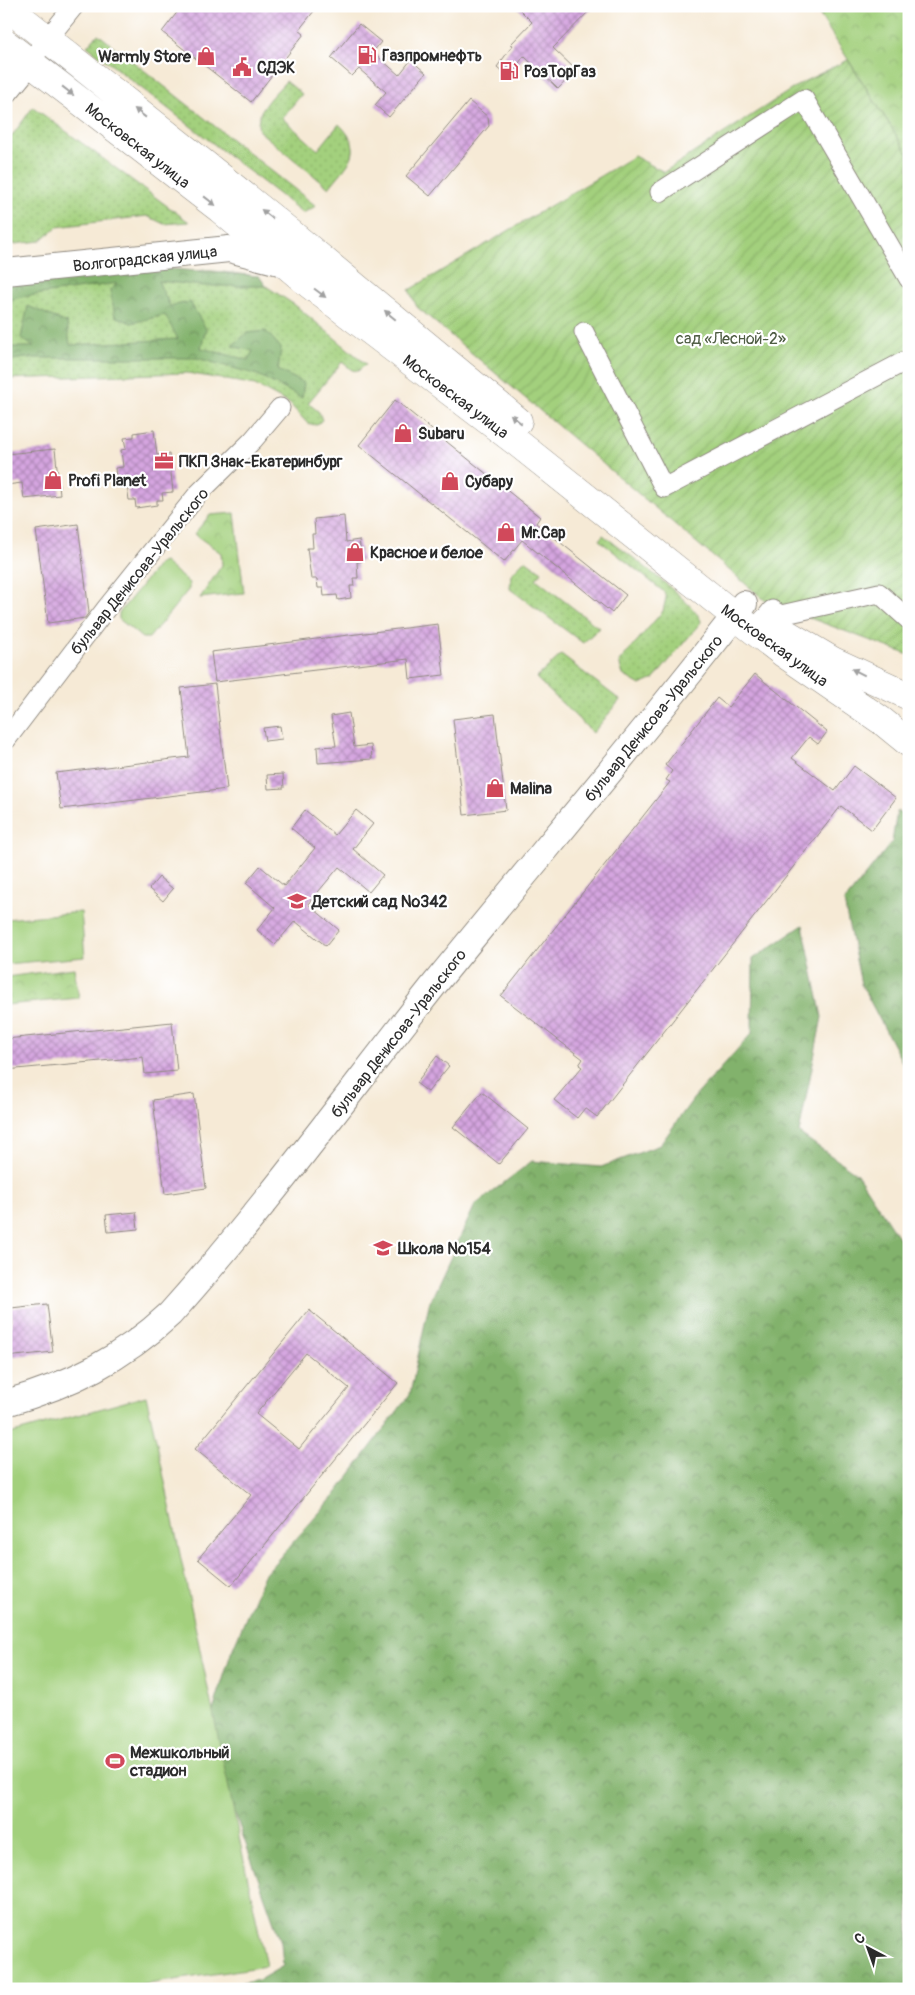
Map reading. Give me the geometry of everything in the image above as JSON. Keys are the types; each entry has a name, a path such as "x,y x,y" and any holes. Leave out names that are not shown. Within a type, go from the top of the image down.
{"main road":[{"name":"Московская улица","path":"6,6 305,244 564,459 748,613 784,653 882,721 909,743"},
{"name":"Московская улица","path":"6,44 220,209 284,263 519,444 748,613 833,661 909,696"}],"street":[{"path":"6,90 74,6"},
{"path":"660,192 804,99 909,279"},
{"path":"284,263 305,244"},
{"name":"Волгоградская улица","path":"6,272 229,250 284,263"},
{"path":"584,332 664,488 909,359"},
{"name":"бульвар Денисова-Уральского","path":"6,740 105,610 192,502 253,440 280,408"},
{"path":"748,613 772,610 781,615 879,593 909,620"},
{"name":"бульвар Денисова-Уральского","path":"6,1403 42,1393 106,1363 136,1344 170,1314 343,1103 436,984 748,613"}],"green space":[{"path":"814,6 909,6 909,155"},
{"path":"98,34 316,206 303,213 87,46"},
{"name":"сад «Лесной-2»","path":"848,60 909,155 909,655 767,602 417,307 409,290 634,156 664,172 803,82"},
{"path":"286,81 302,94 282,118 318,150 339,124 352,142 352,157 329,188 259,131 259,116 262,110"},
{"path":"33,107 189,222 164,224 147,216 57,227 40,241 6,245 6,144"},
{"path":"133,266 259,276 266,286 205,286 158,281 170,306 190,302 206,329 201,348 248,360 253,351 232,346 247,333 266,331 281,348 278,370 304,383 302,398 258,375 197,358 26,358 6,361 6,347 34,347 21,338 28,306 67,323 70,345 178,339 165,315 131,323 115,316 110,290 117,283 21,297 6,301 6,285 67,273"},
{"path":"205,270 249,275 295,305 366,364 358,371 352,370 342,362 308,403 319,412 322,420 317,425 308,424 290,404 255,385 187,373 6,379 6,297 29,289"},
{"path":"235,513 244,593 200,598 222,565 221,553 194,534 210,515"},
{"path":"603,535 674,591 697,614 701,622 654,679 640,685 623,675 619,662 663,611 666,598 664,592 599,540"},
{"path":"525,560 542,572 536,579 599,628 583,643 510,589 511,574"},
{"path":"164,562 189,583 189,589 149,638 142,638 119,619 119,613 159,564"},
{"path":"561,655 620,700 593,733 536,678"},
{"path":"897,811 909,820 909,1075 861,984 844,902 892,842"},
{"path":"81,912 85,957 6,964 6,919"},
{"path":"803,925 822,1017 799,1133 857,1174 909,1254 909,1989 212,1989 259,1980 283,1966 281,1942 239,1825 208,1727 231,1653 264,1575 335,1495 410,1394 429,1304 475,1205 532,1161 601,1167 660,1145 693,1099 752,1033 753,959"},
{"path":"74,968 79,998 6,1005 6,977"},
{"name":"Межшкольный стадион","path":"146,1396 266,1966 116,1989 6,1989 6,1435"}],"building":[{"path":"182,6 318,6 299,30 304,34 251,102 162,32"},
{"path":"516,6 594,6 553,48 576,70 558,89 524,56 509,77 497,67 513,45 511,44 532,22"},
{"path":"359,24 381,42 373,52 399,75 411,60 426,73 389,117 375,105 386,92 359,69 352,76 331,58"},
{"path":"469,101 488,117 489,126 430,196 406,176"},
{"name":"Субару","path":"395,400 540,517 536,523 626,595 612,613 522,540 504,562 359,445"},
{"path":"154,430 157,455 169,454 173,492 162,493 163,500 157,500 157,505 136,508 135,500 129,500 127,485 117,486 115,468 123,467 121,450 126,449 124,438 134,437 134,433"},
{"path":"55,449 60,495 24,499 22,483 6,485 6,454"},
{"path":"344,516 346,542 359,540 362,561 357,562 358,578 353,578 354,586 350,586 351,598 338,600 337,595 324,596 323,588 318,588 317,579 311,579 307,548 313,548 312,534 315,534 314,519"},
{"path":"78,524 89,612 85,618 48,623 36,530"},
{"path":"438,624 444,675 410,679 408,659 215,682 211,652"},
{"path":"755,674 827,732 818,744 809,737 792,758 835,791 854,766 896,798 872,830 841,806 597,1117 585,1108 577,1118 554,1100 582,1067 579,1065 583,1059 501,996 670,782 666,780 672,771 665,765 717,698 728,707"},
{"path":"215,684 227,789 61,809 56,773 189,757 181,688"},
{"path":"349,713 354,747 371,745 372,759 318,763 317,747 336,746 331,716"},
{"path":"495,714 506,810 464,815 453,719"},
{"path":"280,726 282,739 265,741 263,728"},
{"path":"283,774 284,788 268,789 267,775"},
{"path":"305,810 335,835 356,810 373,824 353,849 383,875 369,892 339,867 308,904 339,930 326,946 295,921 275,945 257,930 275,908 246,883 260,866 284,886 315,848 291,828"},
{"path":"159,877 173,889 163,901 149,889"},
{"path":"172,1022 177,1071 145,1074 143,1057 6,1070 6,1039"},
{"path":"437,1056 449,1066 428,1092 416,1083"},
{"path":"482,1092 528,1129 499,1164 453,1127"},
{"path":"194,1094 206,1188 165,1194 153,1100"},
{"path":"136,1212 138,1229 108,1232 106,1215"},
{"path":"47,1304 53,1352 6,1357 6,1326 12,1325 11,1308"},
{"path":"309,1310 398,1383 231,1586 198,1559 251,1495 195,1449","holes":["306,1353 349,1388 299,1449 256,1414"]}],"place":[{"name":"Газпромнефть","path":"367,55"},
{"name":"Warmly Store","path":"206,56"},
{"name":"СДЭК","path":"242,67"},
{"name":"РозТорГаз","path":"509,71"},
{"name":"Subaru","path":"403,433"},
{"name":"ПКП Знак-Екатеринбург","path":"164,461"},
{"name":"Profi Planet","path":"53,480"},
{"name":"Субару","path":"450,481"},
{"name":"Mr.Cap","path":"506,532"},
{"name":"Красное и белое","path":"355,552"},
{"name":"Malina","path":"495,788"},
{"name":"Детский сад №342","path":"297,901"},
{"name":"Школа №154","path":"383,1248"},
{"name":"Межшкольный стадион","path":"115,1761"}]}
